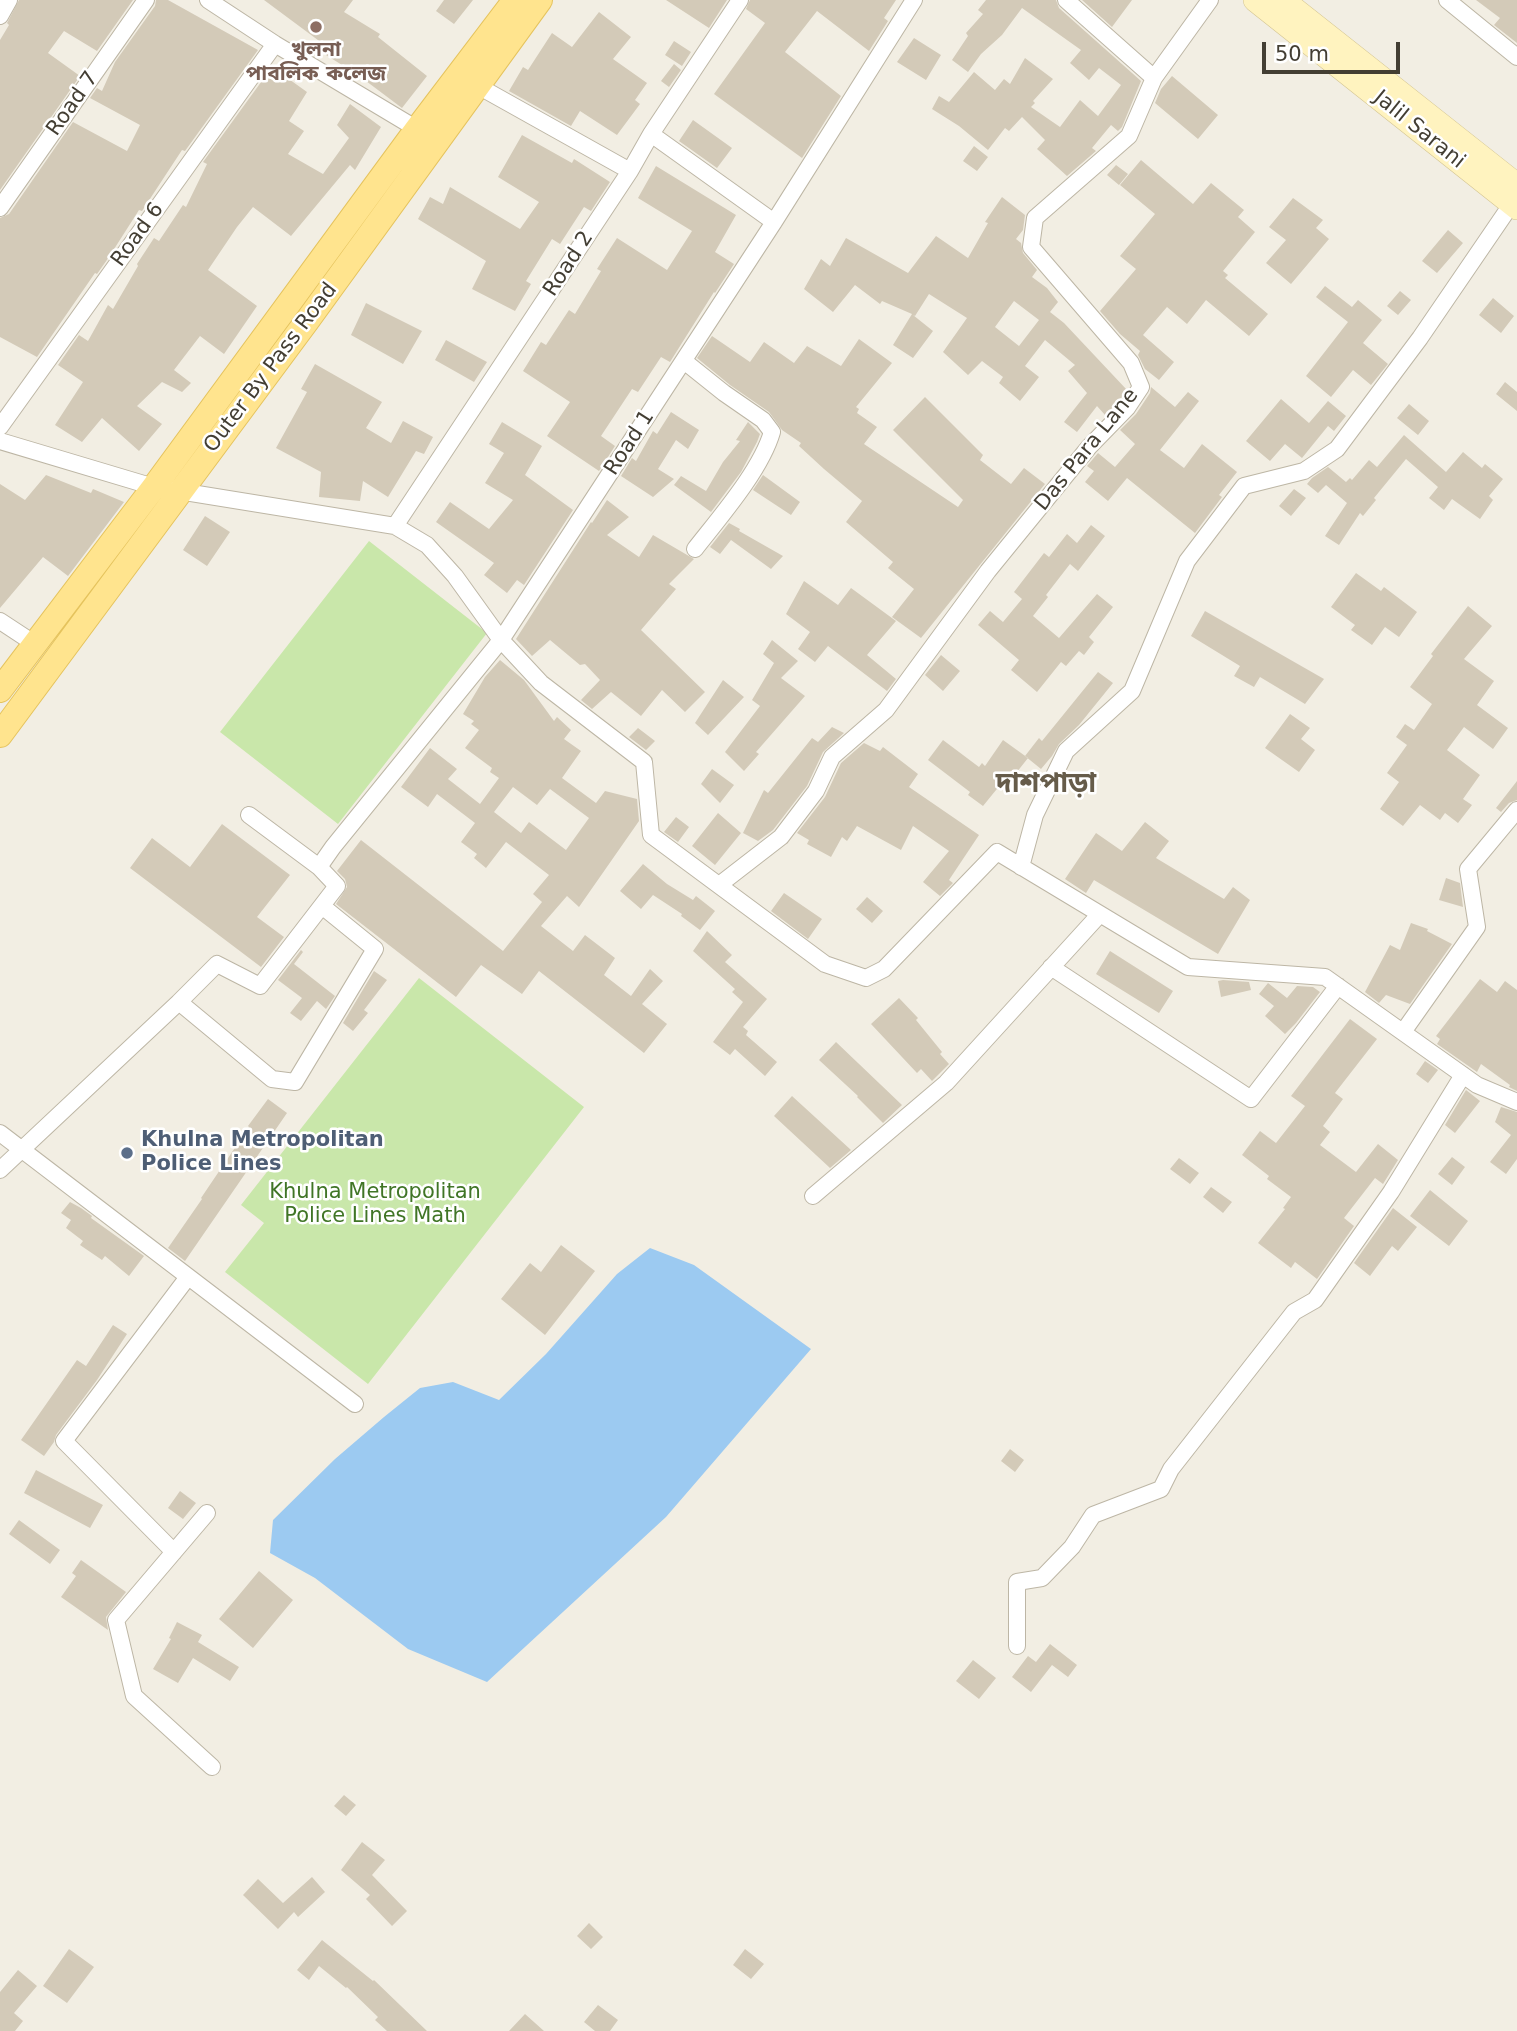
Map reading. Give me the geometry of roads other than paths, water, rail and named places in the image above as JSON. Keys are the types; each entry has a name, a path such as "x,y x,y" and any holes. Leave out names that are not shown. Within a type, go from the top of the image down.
{"main road":[{"name":"Outer By Pass Road","path":"0,690 515,0"},
{"name":"Outer By Pass Road","path":"0,735 307,321 540,0"},
{"name":"Jalil Sarani","path":"1255,0 1516,198"},
{"name":"Jalil Sarani","path":"1283,0 1516,198"}],"street":[{"path":"0,16 9,0"},
{"name":"Road 7","path":"0,208 146,0"},
{"path":"208,0 275,44 417,129"},
{"name":"Road 2","path":"396,526 740,0"},
{"name":"Road 1","path":"319,867 501,640 774,222 914,0"},
{"path":"1066,0 1154,78"},
{"name":"Das Para Lane","path":"719,885 781,837 816,791 832,757 886,710 988,571 1089,447 1127,408 1141,387 1131,363 1031,247 1035,218 1129,136 1154,78 1210,0"},
{"path":"1447,0 1517,57"},
{"name":"Road 6","path":"0,426 275,44"},
{"path":"478,86 630,171"},
{"path":"651,134 774,222"},
{"path":"1021,867 1035,816 1066,751 1132,691 1187,561 1244,486 1304,471 1337,449 1420,338 1516,198"},
{"path":"684,361 763,420 772,432 768,445 739,492 695,549"},
{"path":"0,441 154,487 396,526 427,545 455,576 501,640 541,683 644,762 651,835 825,964 866,978 884,969 997,852 1188,967 1325,977 1477,1085 1517,1102"},
{"path":"0,621 35,644"},
{"path":"1403,1032 1477,927 1468,869 1517,810"},
{"path":"0,1170 218,964 260,986 337,886 319,867 249,815"},
{"path":"179,1002 272,1079 295,1082 375,949 322,906"},
{"path":"813,1196 946,1083 1100,914"},
{"path":"1051,967 1251,1099 1338,986"},
{"path":"1017,1646 1017,1582 1042,1578 1072,1547 1093,1515 1161,1489 1171,1469 1294,1312 1315,1300 1391,1192 1463,1075"},
{"path":"0,1133 355,1404"},
{"path":"174,1552 64,1441 188,1277"},
{"path":"207,1513 116,1620 134,1696 212,1767"}],"water":[{"path":"650,1248 694,1265 811,1349 666,1517 487,1682 408,1649 315,1578 270,1553 273,1520 335,1459 420,1388 453,1382 499,1400 546,1354 617,1274"}],"place":[{"name":"খুলনা পাবলিক কলেজ","path":"316,27"},
{"name":"Khulna Metropolitan Police Lines","path":"127,1153"}],"district":[{"name":"দাশপাড়া","path":"1046,785"}],"park label":[{"name":"Khulna Metropolitan Police Lines Math","path":"375,1205"}]}
